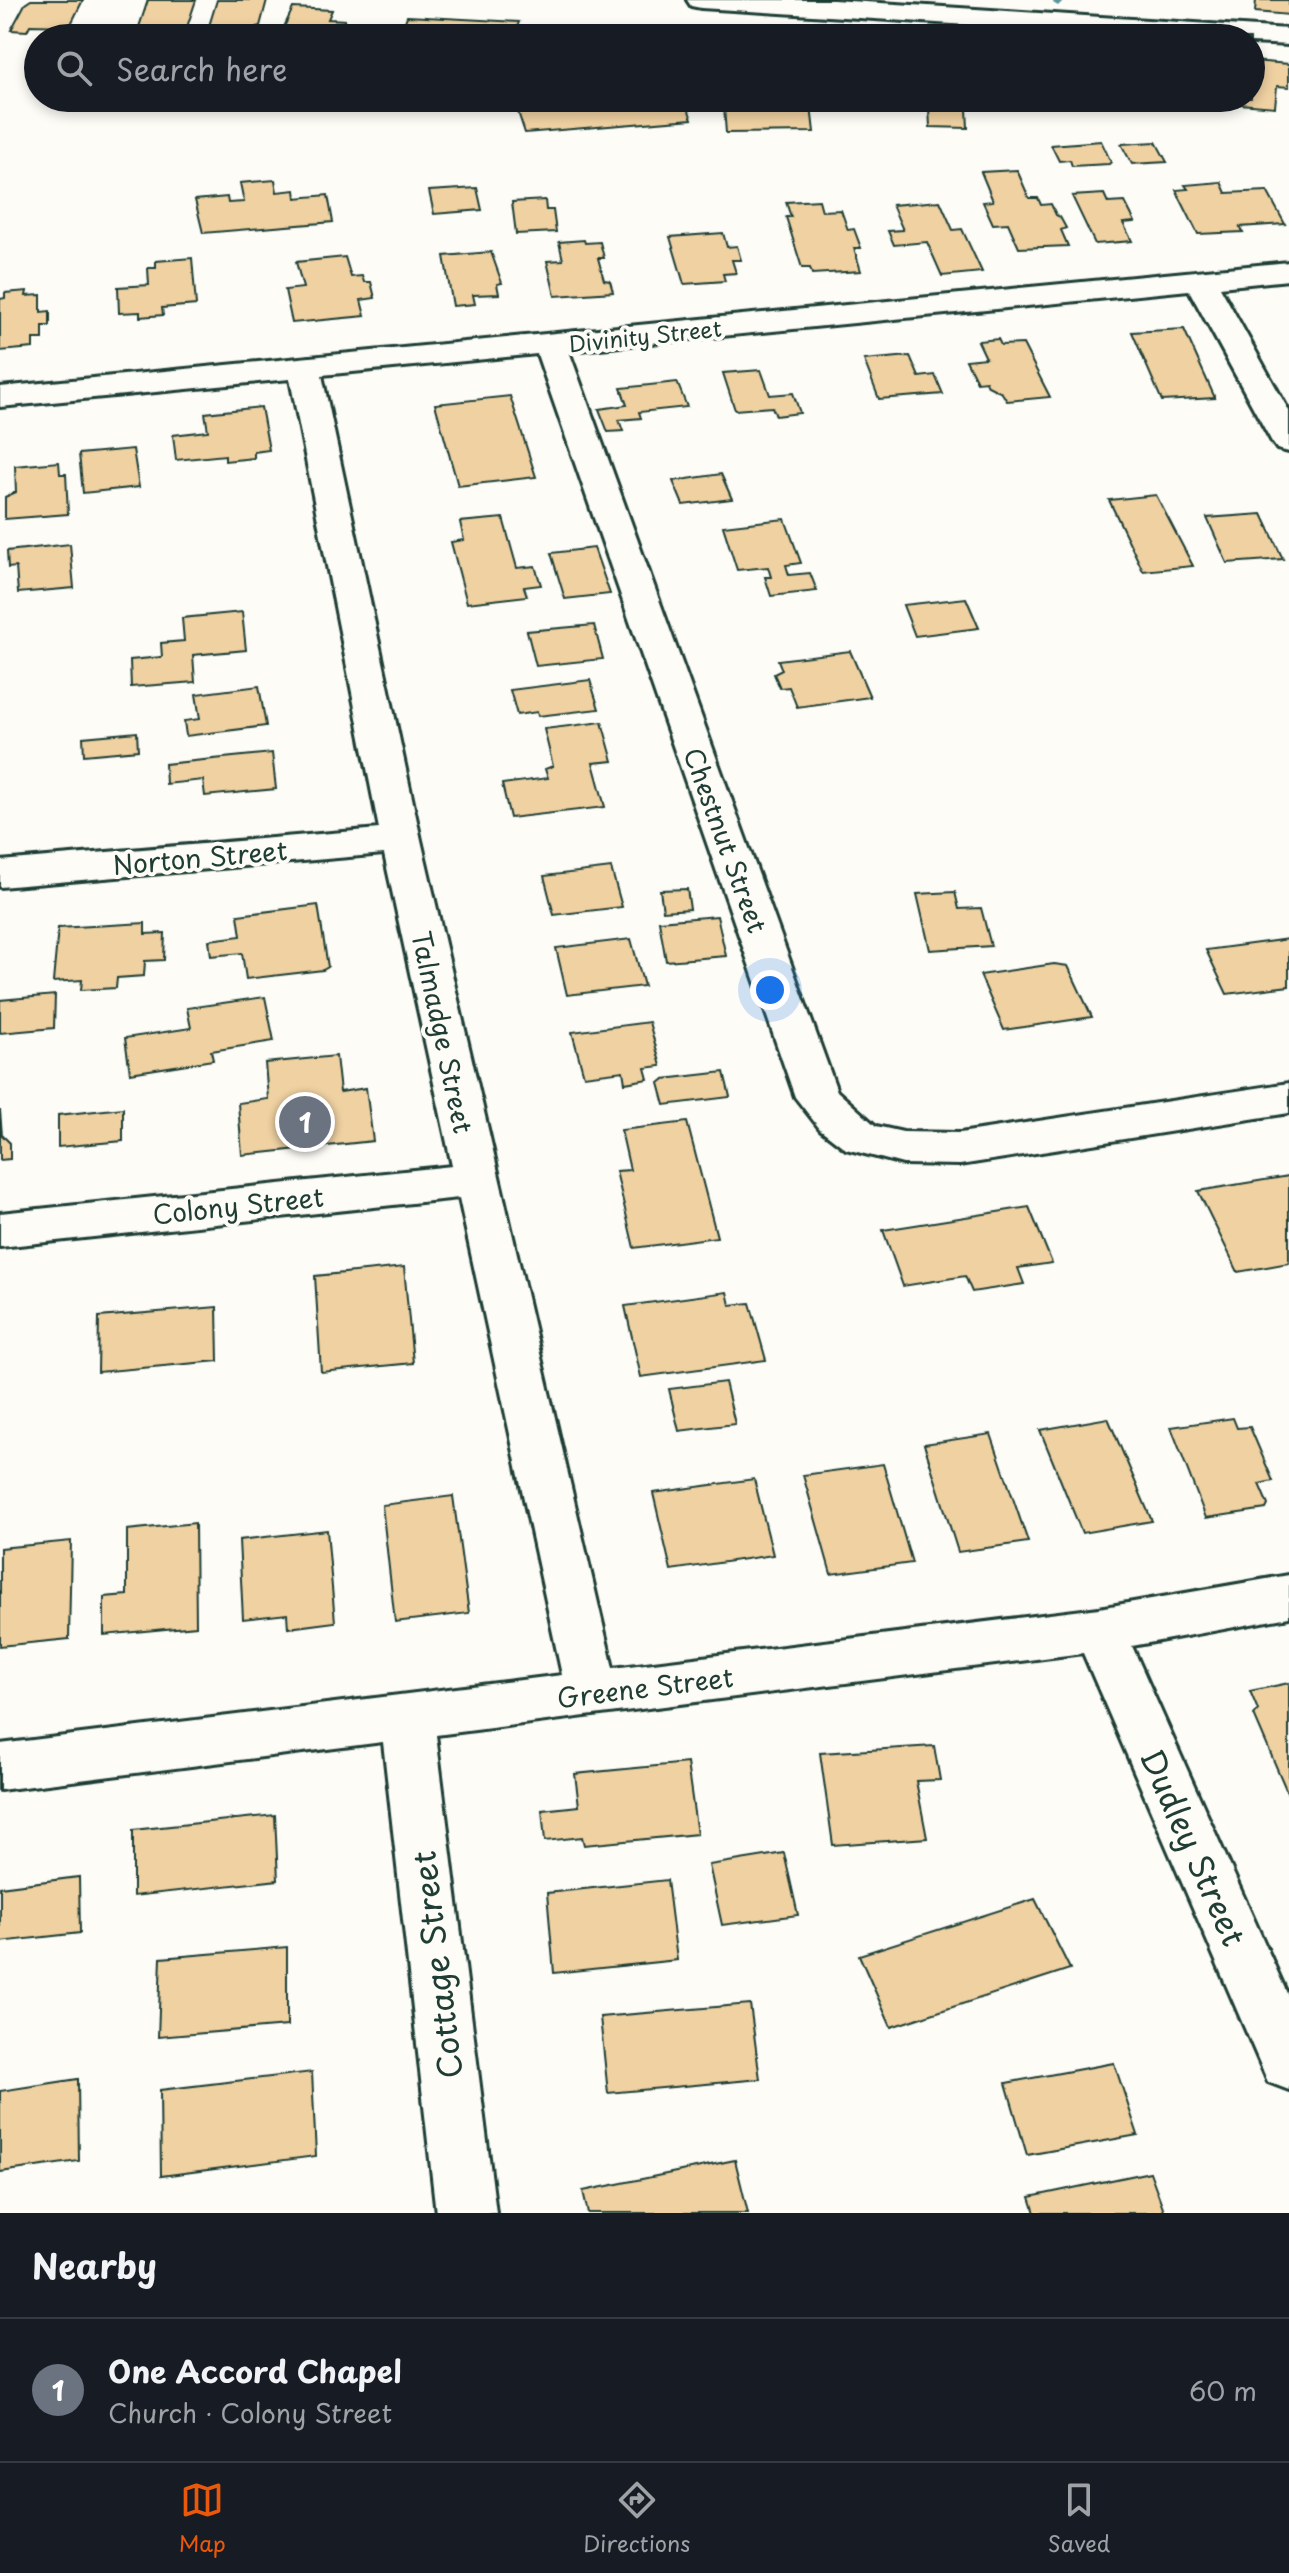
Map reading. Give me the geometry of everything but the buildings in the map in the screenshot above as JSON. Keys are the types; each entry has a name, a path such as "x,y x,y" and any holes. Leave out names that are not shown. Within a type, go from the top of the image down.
{"main road":[{"path":"701,0 1082,24"},
{"path":"1265,35 1289,37"},
{"name":"Divinity Street","path":"0,397 1289,271"},
{"path":"1199,279 1289,442"},
{"name":"Chestnut Street","path":"550,344 817,1097 836,1118 862,1138 903,1148 960,1149 1289,1098"},
{"name":"Talmadge Street","path":"304,368 401,840 592,1693"},
{"name":"Norton Street","path":"0,874 401,840"},
{"name":"Colony Street","path":"0,1230 476,1180"},
{"name":"Greene Street","path":"0,1767 1099,1630 1289,1596"},
{"name":"Dudley Street","path":"1099,1630 1289,2063"},
{"name":"Cottage Street","path":"407,1717 466,2213"}],"place":[{"name":"One Accord Chapel","path":"305,1122"}]}
